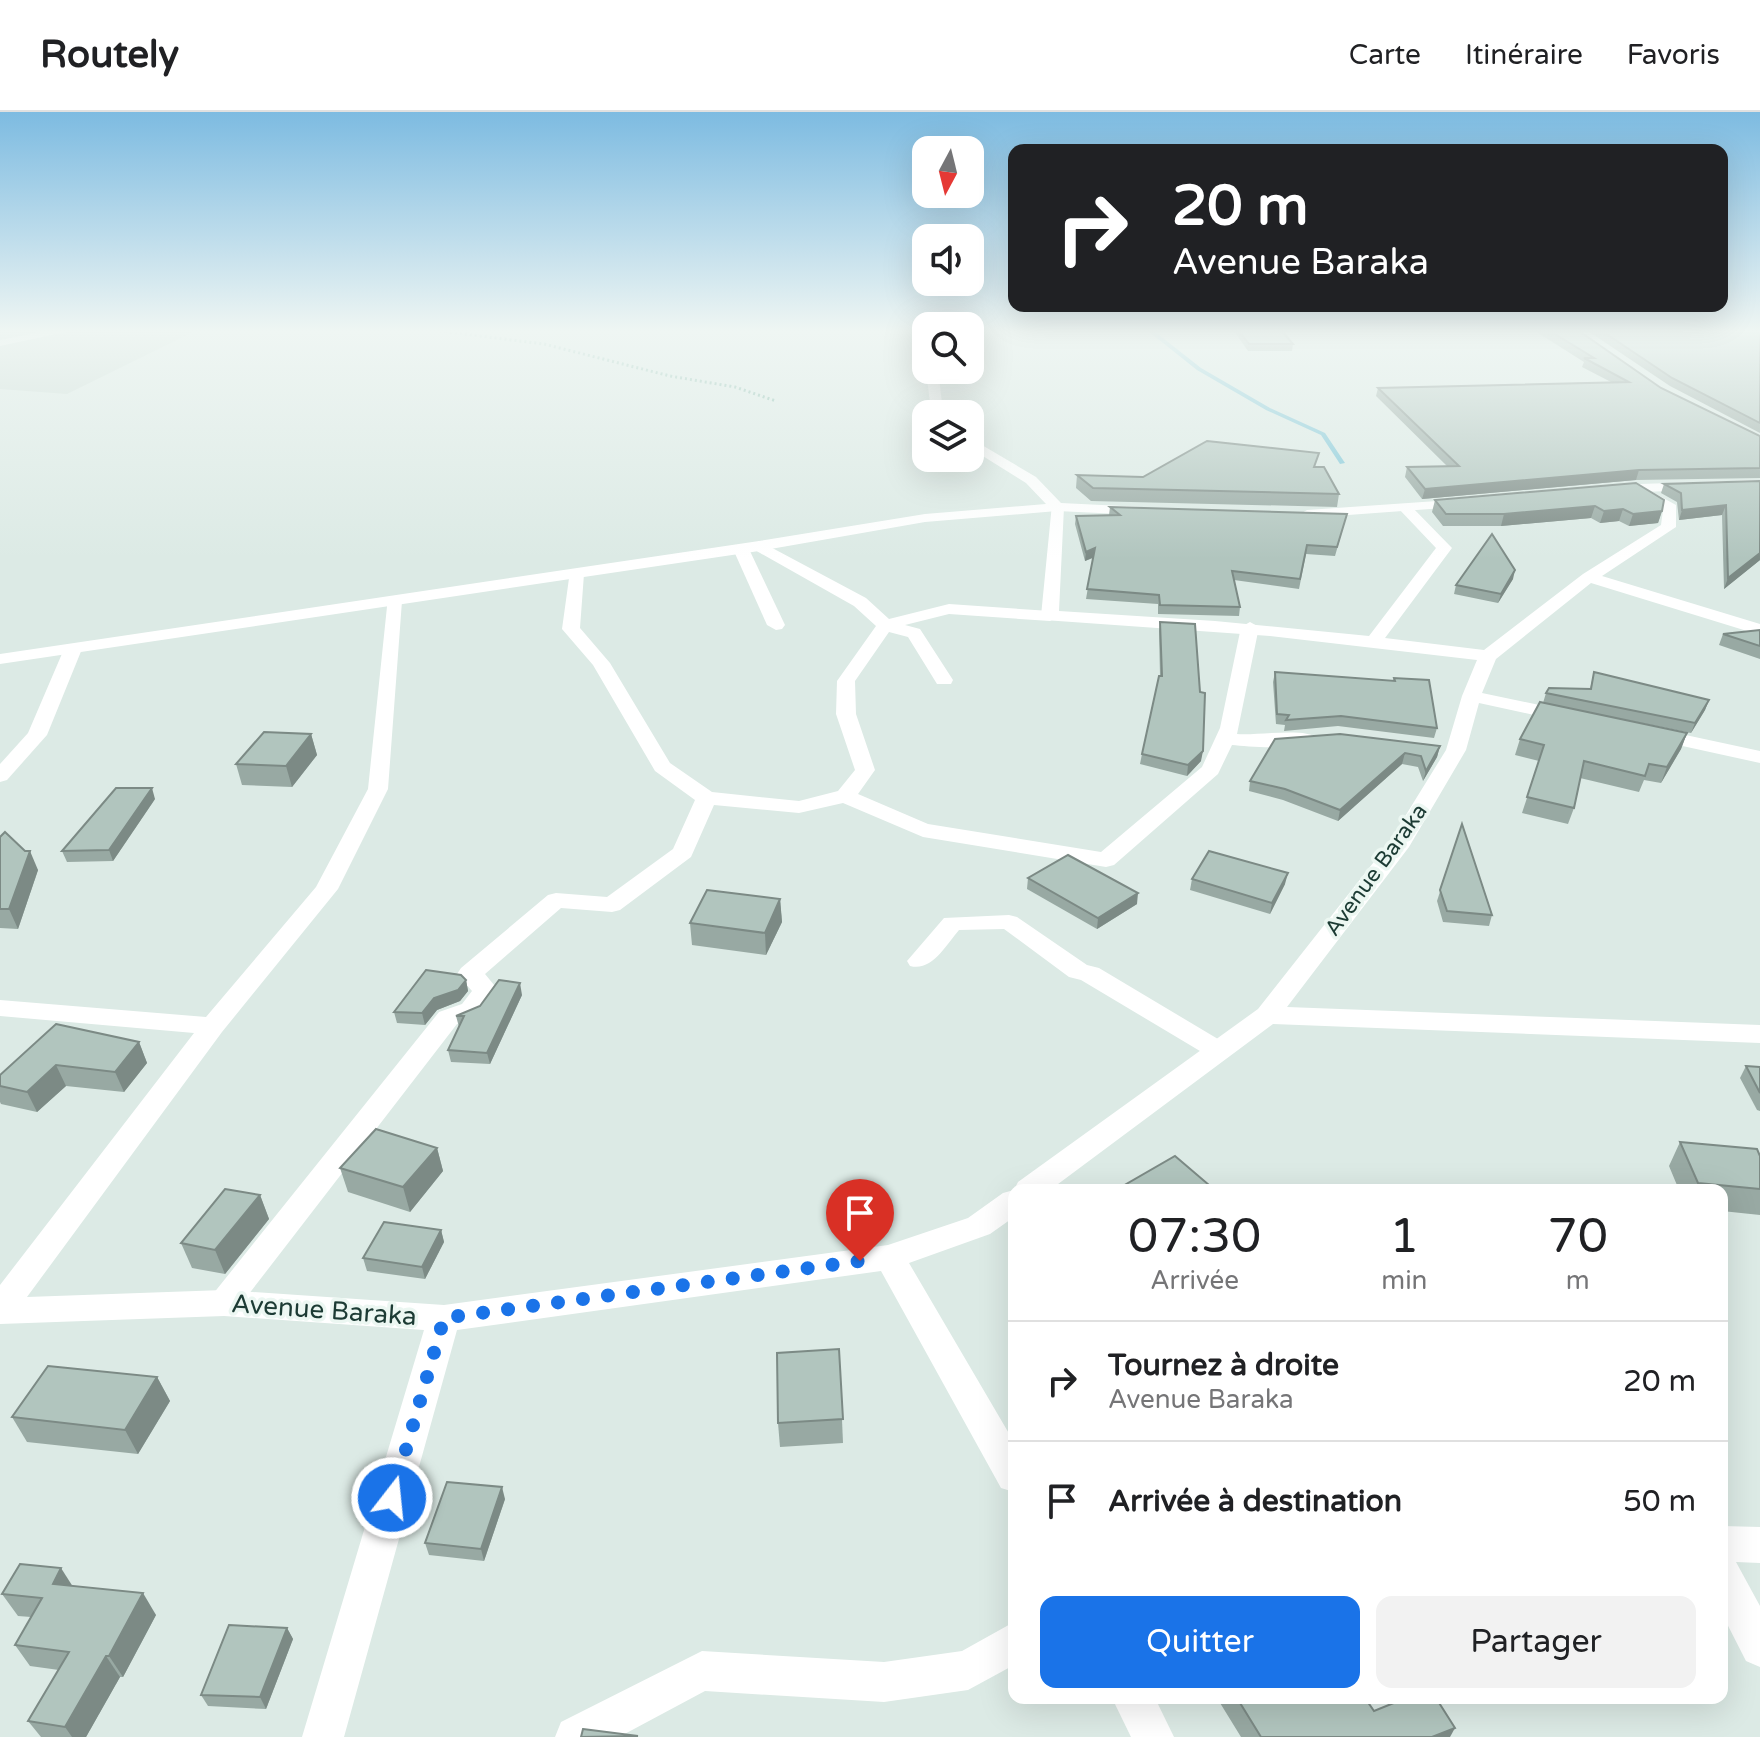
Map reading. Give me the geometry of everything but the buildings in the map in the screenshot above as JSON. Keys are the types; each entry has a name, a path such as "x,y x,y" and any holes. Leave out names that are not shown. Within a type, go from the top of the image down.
{"street":[{"path":"984,451 1031,480 1057,507 1050,616"},
{"path":"1590,491 1760,484"},
{"name":"Avenue Baraka","path":"1037,1184 1267,1015 1398,847 1449,749 1488,656 1589,577 1668,527 1671,508 1636,487"},
{"path":"1286,514 1333,514 1482,501"},
{"path":"0,659 750,548 925,518 1057,507 1155,511"},
{"path":"1374,641 1444,548 1405,508"},
{"path":"750,548 776,625"},
{"path":"750,548 860,602 885,625 914,633 944,680"},
{"path":"576,574 571,629 601,663 662,767 706,798 799,807 845,796 923,830 1106,860 1211,770 1226,738 1250,627"},
{"path":"1589,577 1760,630"},
{"path":"0,1310 213,1026 326,889 378,789 394,601"},
{"path":"845,796 865,770 846,714 846,681 885,625 949,609 1250,627 1488,656"},
{"path":"0,776 37,735 73,649"},
{"path":"1471,696 1592,722"},
{"path":"1638,731 1760,757"},
{"path":"1226,738 1256,742 1324,736"},
{"path":"224,1303 448,1018 471,1010 486,991 470,974 556,900 612,905 683,852 706,798"},
{"path":"919,961 952,923 1009,922 1078,971 1090,974 1219,1051"},
{"path":"0,1008 213,1026"},
{"path":"1267,1015 1760,1034"},
{"name":"Avenue Baraka","path":"0,1310 224,1303 444,1318 889,1257 979,1226 1008,1205"},
{"path":"889,1257 1008,1465"},
{"path":"323,1737 444,1318"},
{"path":"1728,1544 1760,1545"},
{"path":"1728,1586 1760,1647"},
{"path":"576,1737 702,1671 884,1682 968,1670 1008,1646"},
{"path":"1136,1704 1153,1737"}],"waterway":[{"path":"1264,407 1323,434 1342,463"}],"route":[{"path":"392,1498 444,1318 860,1261"}]}
